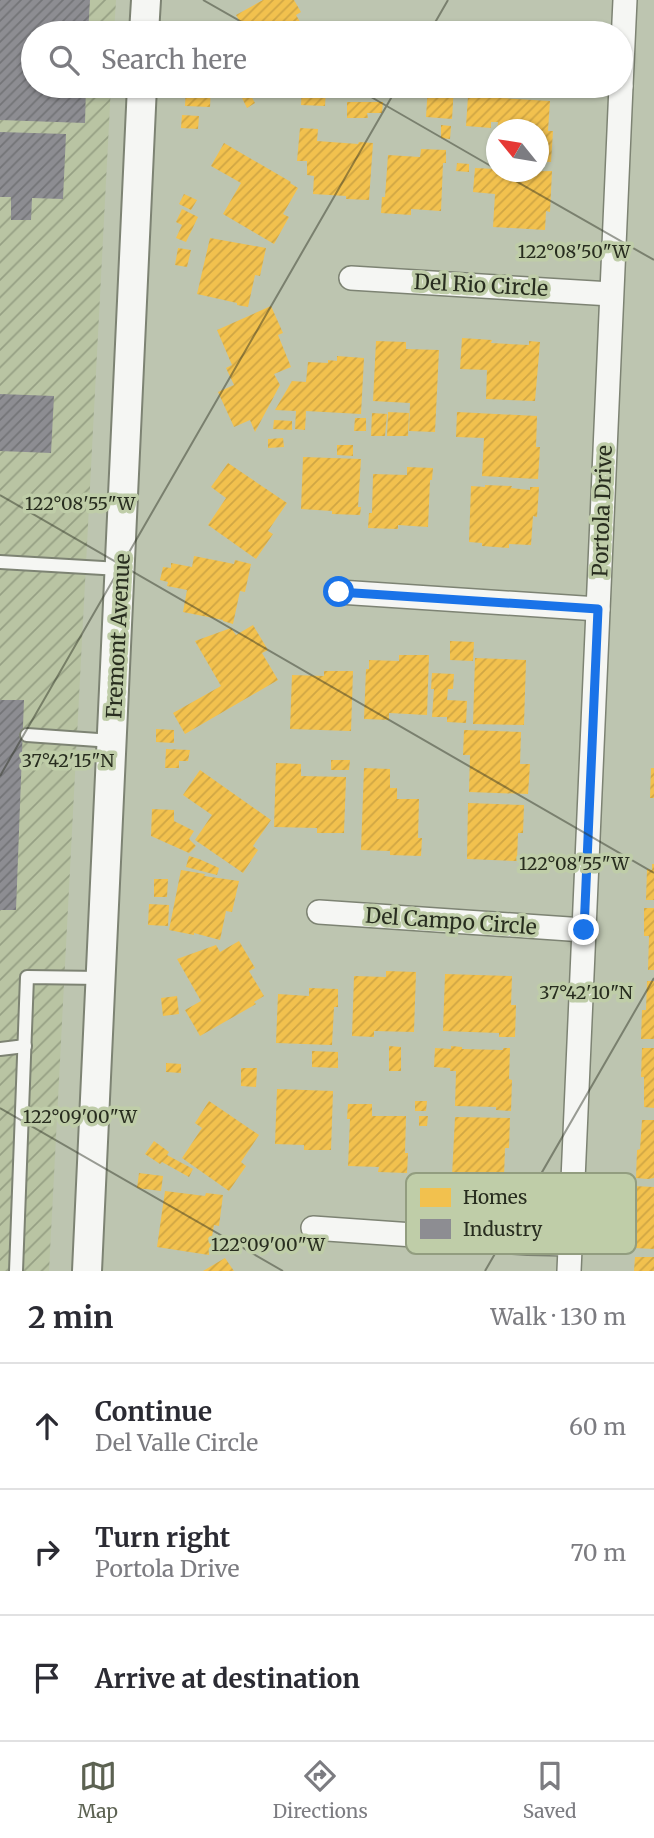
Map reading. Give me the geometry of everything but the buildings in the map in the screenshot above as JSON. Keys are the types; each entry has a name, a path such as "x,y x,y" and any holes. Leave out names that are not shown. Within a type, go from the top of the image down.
{"street":[{"path":"145,21 146,0"},
{"name":"Portola Drive","path":"624,21 625,0"},
{"name":"Fremont Avenue","path":"87,1271 141,98"},
{"name":"Portola Drive","path":"573,1173 620,98"},
{"name":"Del Rio Circle","path":"351,278 611,294"},
{"path":"339,592 598,609"},
{"name":"Del Campo Circle","path":"319,912 584,930"},
{"path":"313,1228 406,1234"}],"lane":[{"path":"0,562 121,569"},
{"path":"27,735 113,741"},
{"path":"16,1271 27,977 102,978"},
{"path":"0,1049 25,1046"}],"shaded area":[{"path":"0,0 116,0 115,21 21,21 21,98 110,98 49,1271 0,1271"}],"route":[{"path":"339,592 598,609 584,930"}]}
